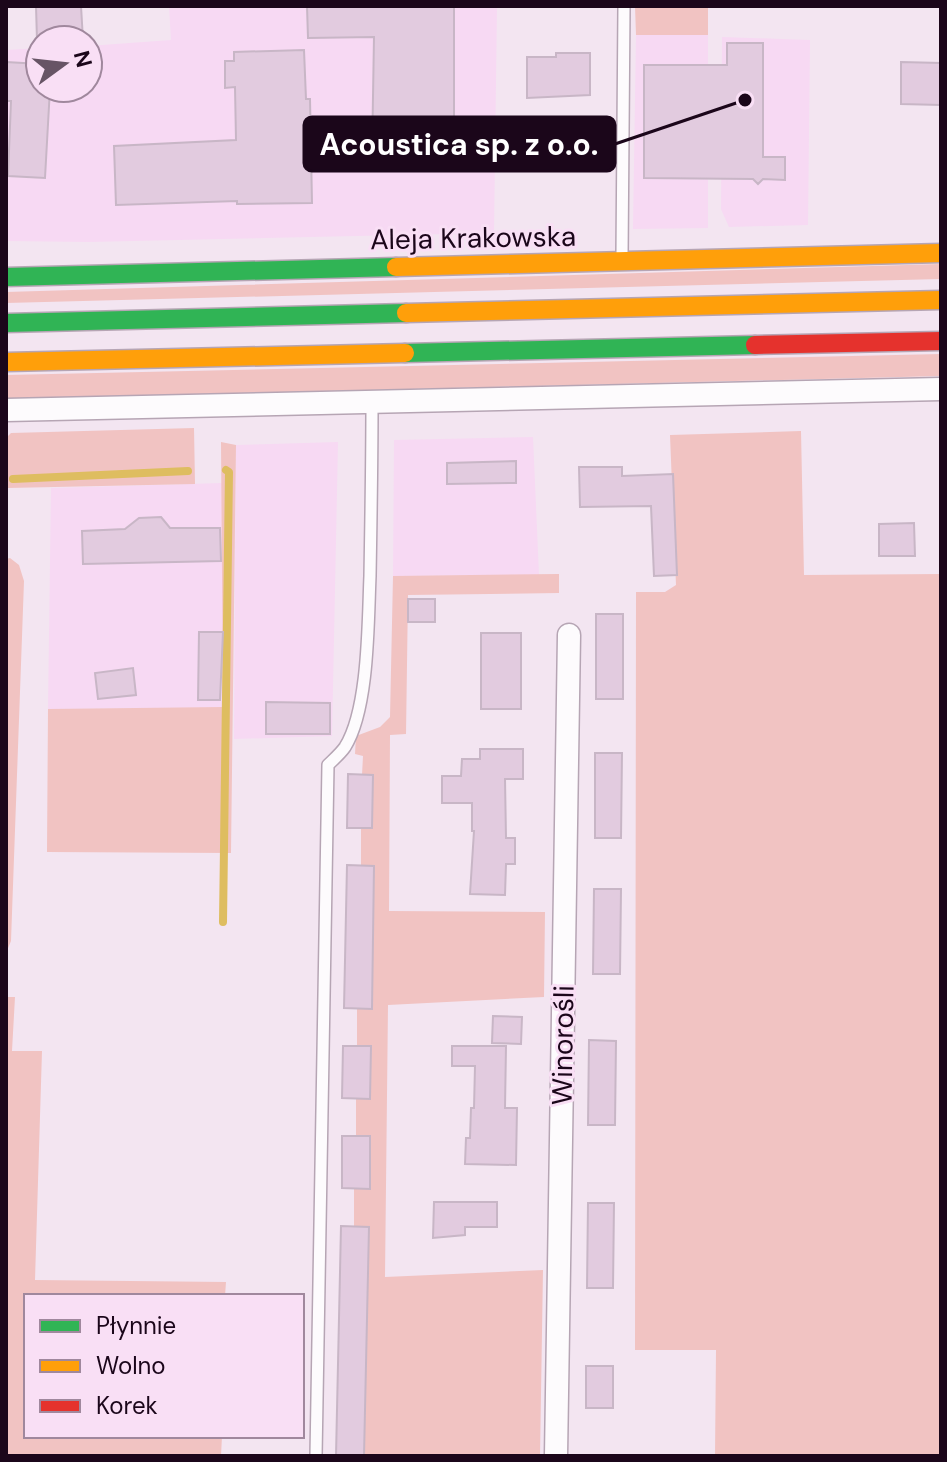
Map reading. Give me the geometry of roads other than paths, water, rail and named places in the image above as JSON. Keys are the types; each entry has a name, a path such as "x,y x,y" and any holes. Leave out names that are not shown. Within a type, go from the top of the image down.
{"main road":[{"name":"Aleja Krakowska","path":"6,277 941,253"},
{"path":"6,323 941,300"},
{"path":"6,362 941,341"}],"street":[{"path":"6,410 941,389"},
{"name":"Winorośli","path":"556,1456 569,635"}],"lane":[{"path":"622,263 624,6"},
{"path":"316,1456 328,765 345,748 361,700 368,642 372,403"}],"waterway":[{"path":"223,922 229,472 226,470"},
{"path":"13,479 188,471"}],"place":[{"name":"Acoustica sp. z o.o.","path":"745,100"}]}
